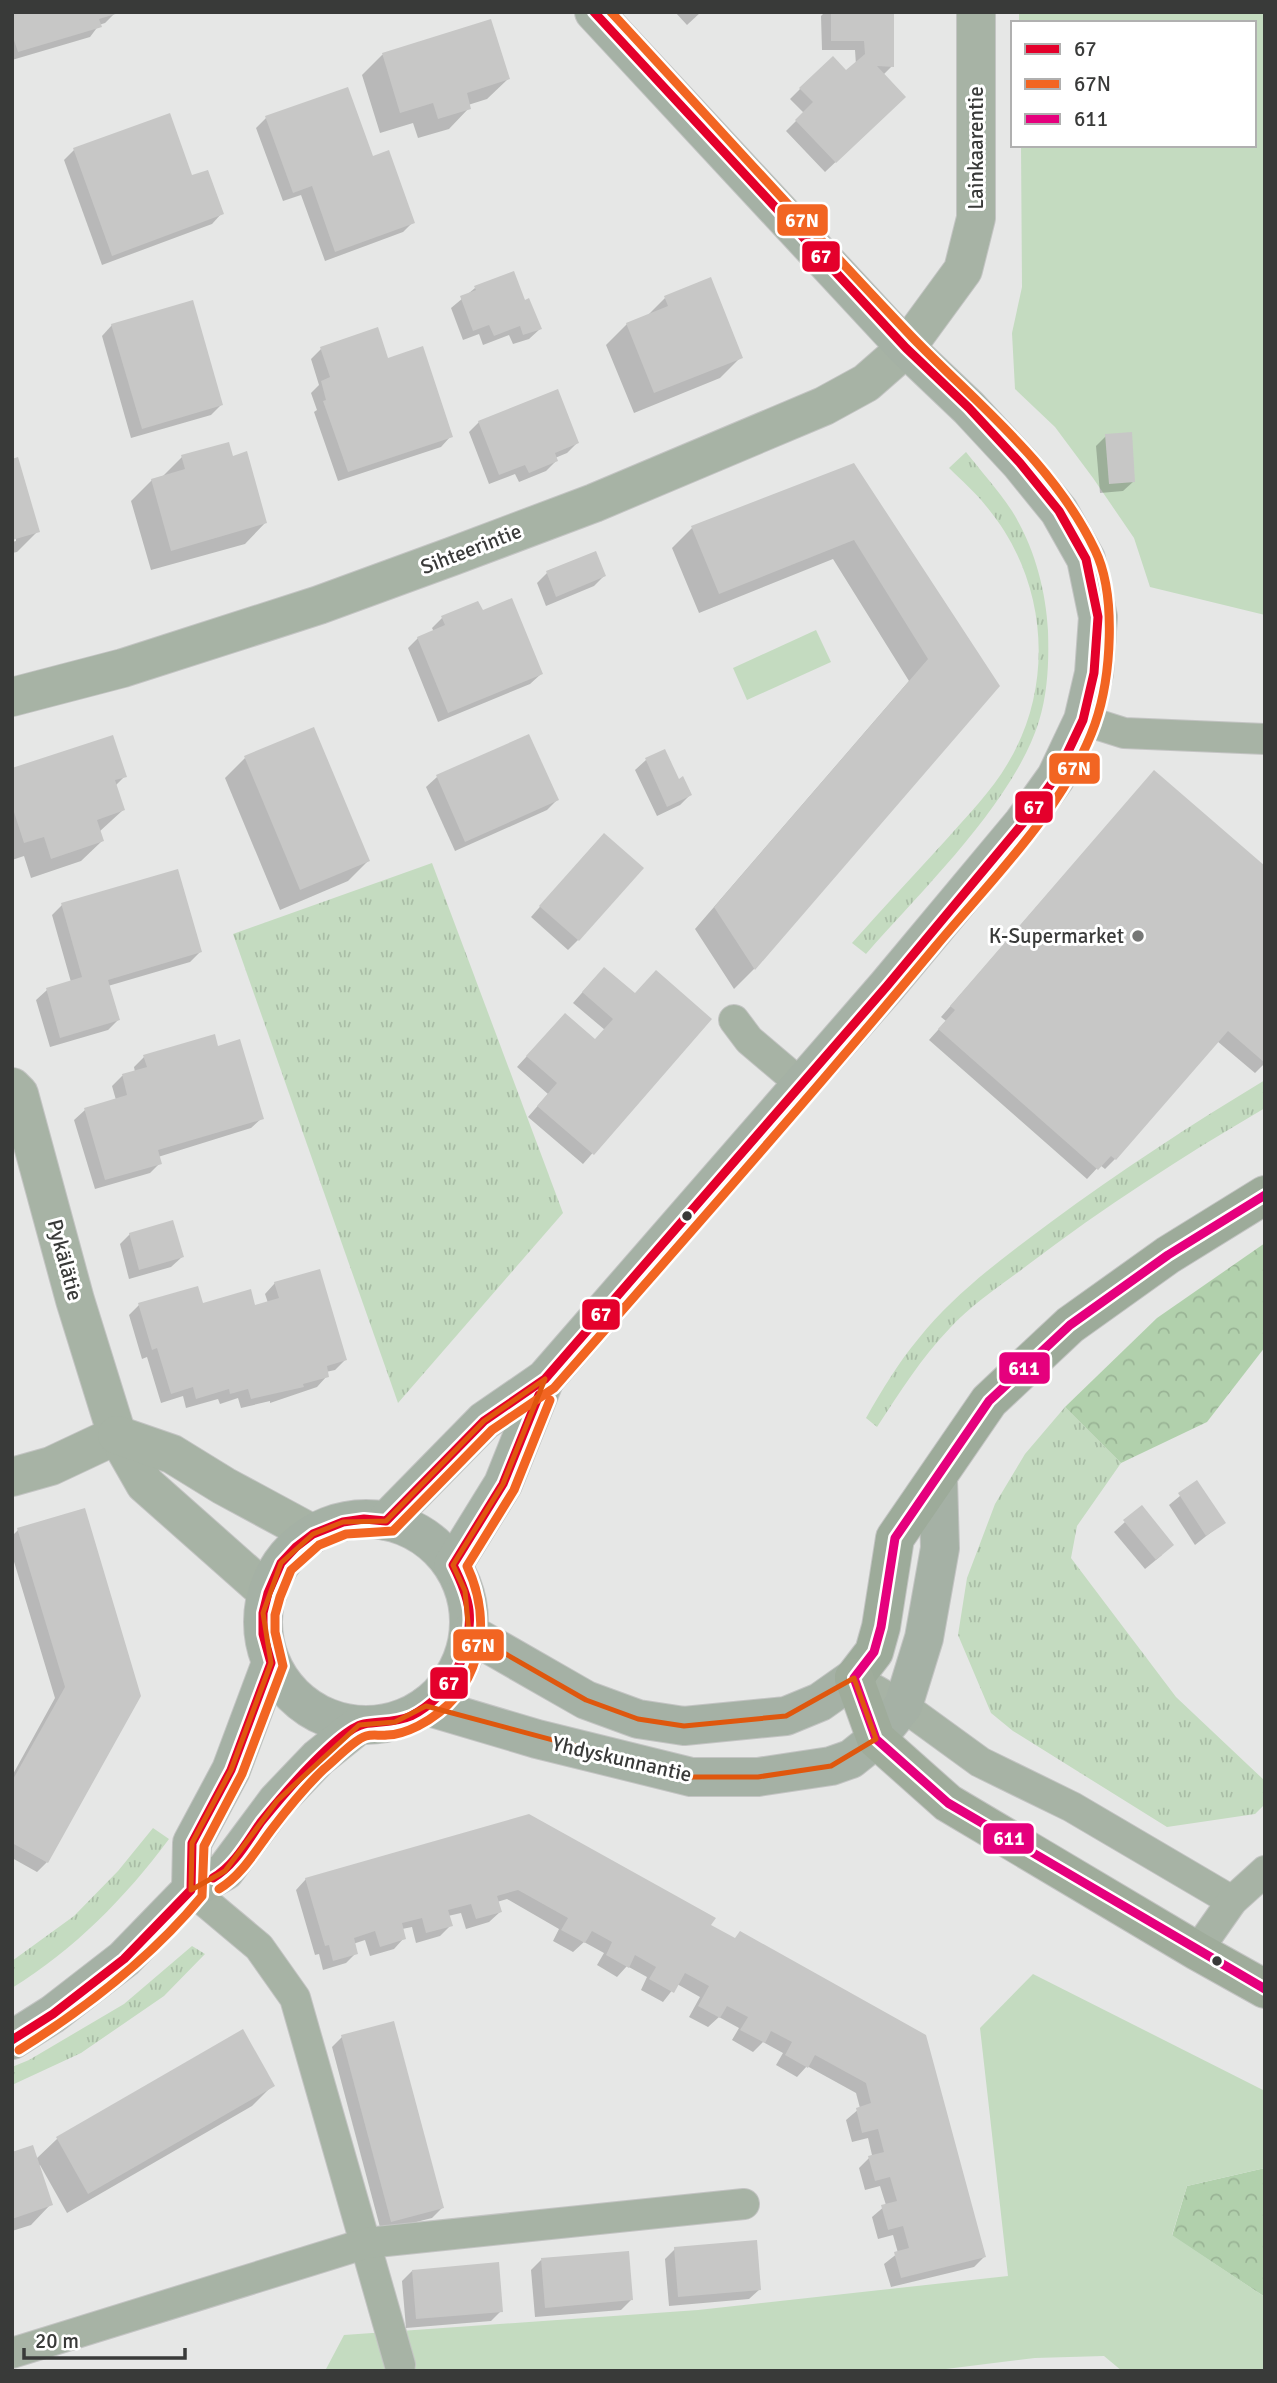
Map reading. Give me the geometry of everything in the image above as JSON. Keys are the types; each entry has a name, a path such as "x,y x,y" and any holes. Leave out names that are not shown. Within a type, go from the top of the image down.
{"highway":[{"path":"854,1678 876,1739 948,1803 1265,1989"}],"main road":[{"path":"386,1521 484,1421 545,1379 802,1085 1023,823 1056,777 1083,720 1094,673 1098,617 1086,559 1059,511 1020,463 969,408 906,348 594,12"},
{"name":"Yhdyskunnantie","path":"469,1633 586,1700 638,1719 684,1726 786,1716 820,1702 854,1678 874,1652 881,1627 895,1538 989,1401 1070,1325 1168,1255 1265,1195"},
{"path":"453,1565 502,1484 545,1379"},
{"name":"Yhdyskunnantie","path":"426,1706 537,1739 691,1777 758,1777 831,1766 851,1759 876,1739 903,1706 924,1638 940,1548 938,1479"},
{"path":"364,1519 386,1521 406,1526 425,1537 440,1549 453,1565 465,1591 469,1633 458,1669 445,1689 426,1706 395,1722 359,1725 340,1722 305,1705 286,1686 271,1663 264,1634 268,1593 281,1563 313,1534 343,1522 364,1519"},
{"path":"191,1890 192,1843 231,1770 271,1663"},
{"path":"12,2040 53,2014 124,1959 191,1890 225,1871 277,1801 318,1758 359,1725"}],"street":[{"name":"Lainkaarentie","path":"906,348 963,270 976,218 976,12"},
{"name":"Sihteerintie","path":"12,697 123,668 319,605 594,503 824,406 866,383 906,348"},
{"name":"Pykälätie","path":"12,1087 19,1094 75,1300 117,1435 145,1484 268,1593"},
{"path":"12,1477 51,1466 117,1435 172,1454 224,1486 313,1534"}],"lane":[{"path":"1083,720 1125,733 1265,739"},
{"path":"734,1020 749,1040 802,1085"},
{"path":"854,1678 903,1706 980,1762 1072,1807 1232,1901"},
{"path":"1197,1951 1232,1901 1265,1871"},
{"path":"191,1890 259,1947 295,1998 400,2365"},
{"path":"12,2353 367,2244 744,2204"}],"highlighted area":[{"path":"545,1379 503,1484 453,1565 465,1591 469,1633 586,1700 638,1719 684,1726 786,1716 854,1678 876,1739 831,1766 758,1777 691,1777 426,1706 395,1722 359,1725 277,1801 225,1871 191,1890 192,1843 231,1770 271,1663 263,1613 281,1563 313,1534 343,1522 386,1521 484,1421"}],"green space":[{"path":"1019,12 1265,12 1265,615 1150,587 1134,538 1055,427 1015,389 1012,333 1022,287 1021,147 1256,147 1256,21 1019,21"},
{"path":"966,452 1012,511 1027,539 1038,569 1048,631 1044,699 1027,752 1009,783 939,874 866,954 852,943 994,784 1023,732 1033,699 1038,666 1038,632 1032,598 1022,565 1006,534 982,501 949,468"},
{"path":"816,630 831,662 747,700 733,668"},
{"path":"432,863 563,1213 398,1403 233,934"},
{"path":"1265,1080 1265,1108 1115,1202 988,1294 939,1339 877,1427 866,1418 897,1367 919,1338 948,1306 981,1276 1103,1184"},
{"path":"1265,1243 1265,1347 1207,1422 1121,1463 1065,1407 1157,1318"},
{"path":"1065,1407 1121,1463 1077,1526 1071,1558 1176,1697 1265,1781 1265,1804 1255,1814 1167,1827 1013,1731 991,1713 958,1635 967,1578 995,1504 1025,1454"},
{"path":"153,1828 169,1839 117,1902 57,1957 12,1988 12,1961 74,1916 118,1871"},
{"path":"192,1946 205,1954 164,1996 81,2053 12,2085 12,2067 29,2060 124,2004"},
{"path":"1033,1974 1265,2091 1265,2168 1187,2186 1172,2235 1265,2297 1265,2371 1122,2371 1104,2356 1035,2358 930,2371 325,2371 344,2335 698,2310 1008,2276 980,2028"},
{"path":"1265,2168 1265,2297 1172,2236 1187,2186"}],"building":[{"path":"12,12 119,13 99,19 102,27 18,52 12,34"},
{"path":"831,12 894,12 894,67 877,66 906,97 836,163 795,120 813,102 799,88 833,56 846,70 865,54 864,41 831,41"},
{"path":"491,19 510,79 467,93 471,109 438,119 433,103 400,113 382,53"},
{"path":"348,87 373,156 389,150 415,223 335,252 312,186 293,193 265,116"},
{"path":"170,113 192,175 208,170 224,214 112,256 73,148"},
{"path":"514,271 525,300 529,298 542,329 523,335 520,326 494,336 489,325 473,331 460,296 476,290 474,286"},
{"path":"711,277 743,358 654,393 626,323 668,306 664,296"},
{"path":"193,300 223,405 142,429 111,324"},
{"path":"378,327 388,358 423,346 453,437 348,472 323,401 326,400 321,381 330,377 320,347"},
{"path":"558,389 579,443 555,453 558,461 529,473 525,465 499,475 478,421"},
{"path":"1132,432 1135,482 1109,484 1105,434"},
{"path":"229,442 233,456 247,451 267,523 171,551 151,479 185,469 181,455"},
{"path":"18,457 40,532 12,540 12,459"},
{"path":"854,463 1000,686 755,970 714,907 928,659 854,540 719,594 691,526"},
{"path":"596,551 606,576 556,597 546,571"},
{"path":"512,598 543,674 448,713 417,637 445,625 441,616 478,601 483,610"},
{"path":"314,727 370,861 300,890 244,756"},
{"path":"529,734 559,800 465,842 436,775"},
{"path":"113,735 127,777 115,780 125,810 97,820 104,841 51,859 44,837 24,843 12,806 12,768"},
{"path":"665,749 679,779 683,776 692,795 667,807 645,758"},
{"name":"K-Supermarket","path":"1154,770 1265,866 1265,1063 1228,1031 1116,1160 1111,1156 1098,1170 938,1029 955,1010 950,1006"},
{"path":"604,833 644,868 579,941 539,906"},
{"path":"178,869 202,952 108,980 120,1020 60,1038 46,988 82,977 61,903"},
{"path":"604,967 635,993 656,970 712,1019 594,1155 537,1106 557,1083 526,1056 565,1013 595,1039 613,1019 582,992"},
{"path":"215,1034 218,1046 240,1039 264,1119 158,1150 162,1164 105,1180 84,1108 127,1095 122,1074 147,1067 143,1055"},
{"path":"173,1220 184,1257 139,1270 129,1233"},
{"path":"320,1269 347,1360 327,1366 329,1377 303,1384 304,1387 251,1399 248,1389 230,1394 229,1389 196,1399 193,1387 171,1394 157,1348 152,1350 138,1303 198,1286 203,1303 251,1289 255,1305 279,1298 274,1282"},
{"path":"1197,1480 1226,1523 1206,1536 1178,1493"},
{"path":"1142,1505 1174,1545 1156,1560 1123,1520"},
{"path":"85,1508 141,1696 48,1863 12,1843 12,1781 65,1687 17,1528"},
{"path":"529,1814 716,1918 711,1925 735,1938 740,1931 926,2035 986,2257 901,2278 894,2252 909,2248 903,2226 888,2230 881,2205 897,2201 890,2177 875,2181 868,2156 884,2152 878,2129 862,2133 856,2108 871,2103 866,2083 815,2055 808,2068 785,2055 792,2042 771,2031 765,2043 740,2030 748,2017 727,2006 720,2018 698,2006 709,1986 685,1973 674,1993 649,1979 656,1967 635,1955 629,1968 606,1955 612,1942 592,1931 585,1943 561,1930 568,1918 518,1890 497,1896 502,1912 476,1919 471,1904 448,1910 453,1926 426,1933 422,1918 402,1923 406,1939 380,1947 375,1931 354,1938 358,1954 333,1961 329,1945 325,1946 305,1878"},
{"path":"394,2021 444,2208 391,2222 341,2035"},
{"path":"243,2029 275,2086 88,2194 56,2137"},
{"path":"33,2145 53,2205 12,2219 12,2152"},
{"path":"757,2240 761,2290 678,2297 674,2247"},
{"path":"629,2251 633,2300 545,2308 541,2258"},
{"path":"499,2262 503,2312 416,2319 412,2270"}],"transit line":[{"name":"67","path":"12,2040 53,2014 124,1959 191,1890 192,1843 231,1770 271,1663 263,1634 263,1613 281,1563 313,1534 343,1522 364,1519 386,1521 484,1421 545,1379 887,986 1023,823 1056,777 1083,720 1094,673 1098,617 1086,559 1059,511 1020,463 969,408 906,348 594,12"},
{"name":"67N","path":"19,2050 69,2017 117,1980 161,1940 202,1896 204,1846 242,1774 283,1666 275,1632 275,1615 291,1570 319,1545 346,1534 393,1531 492,1430 554,1388 794,1113 1025,841 1065,785 1095,724 1108,661 1109,613 1102,569 1078,519 1058,490 1013,436 874,297 611,12"},
{"name":"611","path":"1265,1195 1168,1255 1070,1325 989,1401 895,1538 881,1627 874,1652 854,1678 876,1739 948,1803 1265,1989"},
{"name":"67","path":"213,1878 234,1860 280,1799 337,1740 364,1724 411,1716 437,1697 448,1685 463,1657 469,1626 467,1598 453,1565 503,1484 539,1395"},
{"name":"67N","path":"219,1889 242,1869 310,1783 351,1746 366,1736 395,1734 414,1728 439,1712 456,1696 476,1657 480,1635 480,1612 467,1566 514,1490 550,1400"}],"place":[{"name":"K-Supermarket","path":"1138,936"}]}
